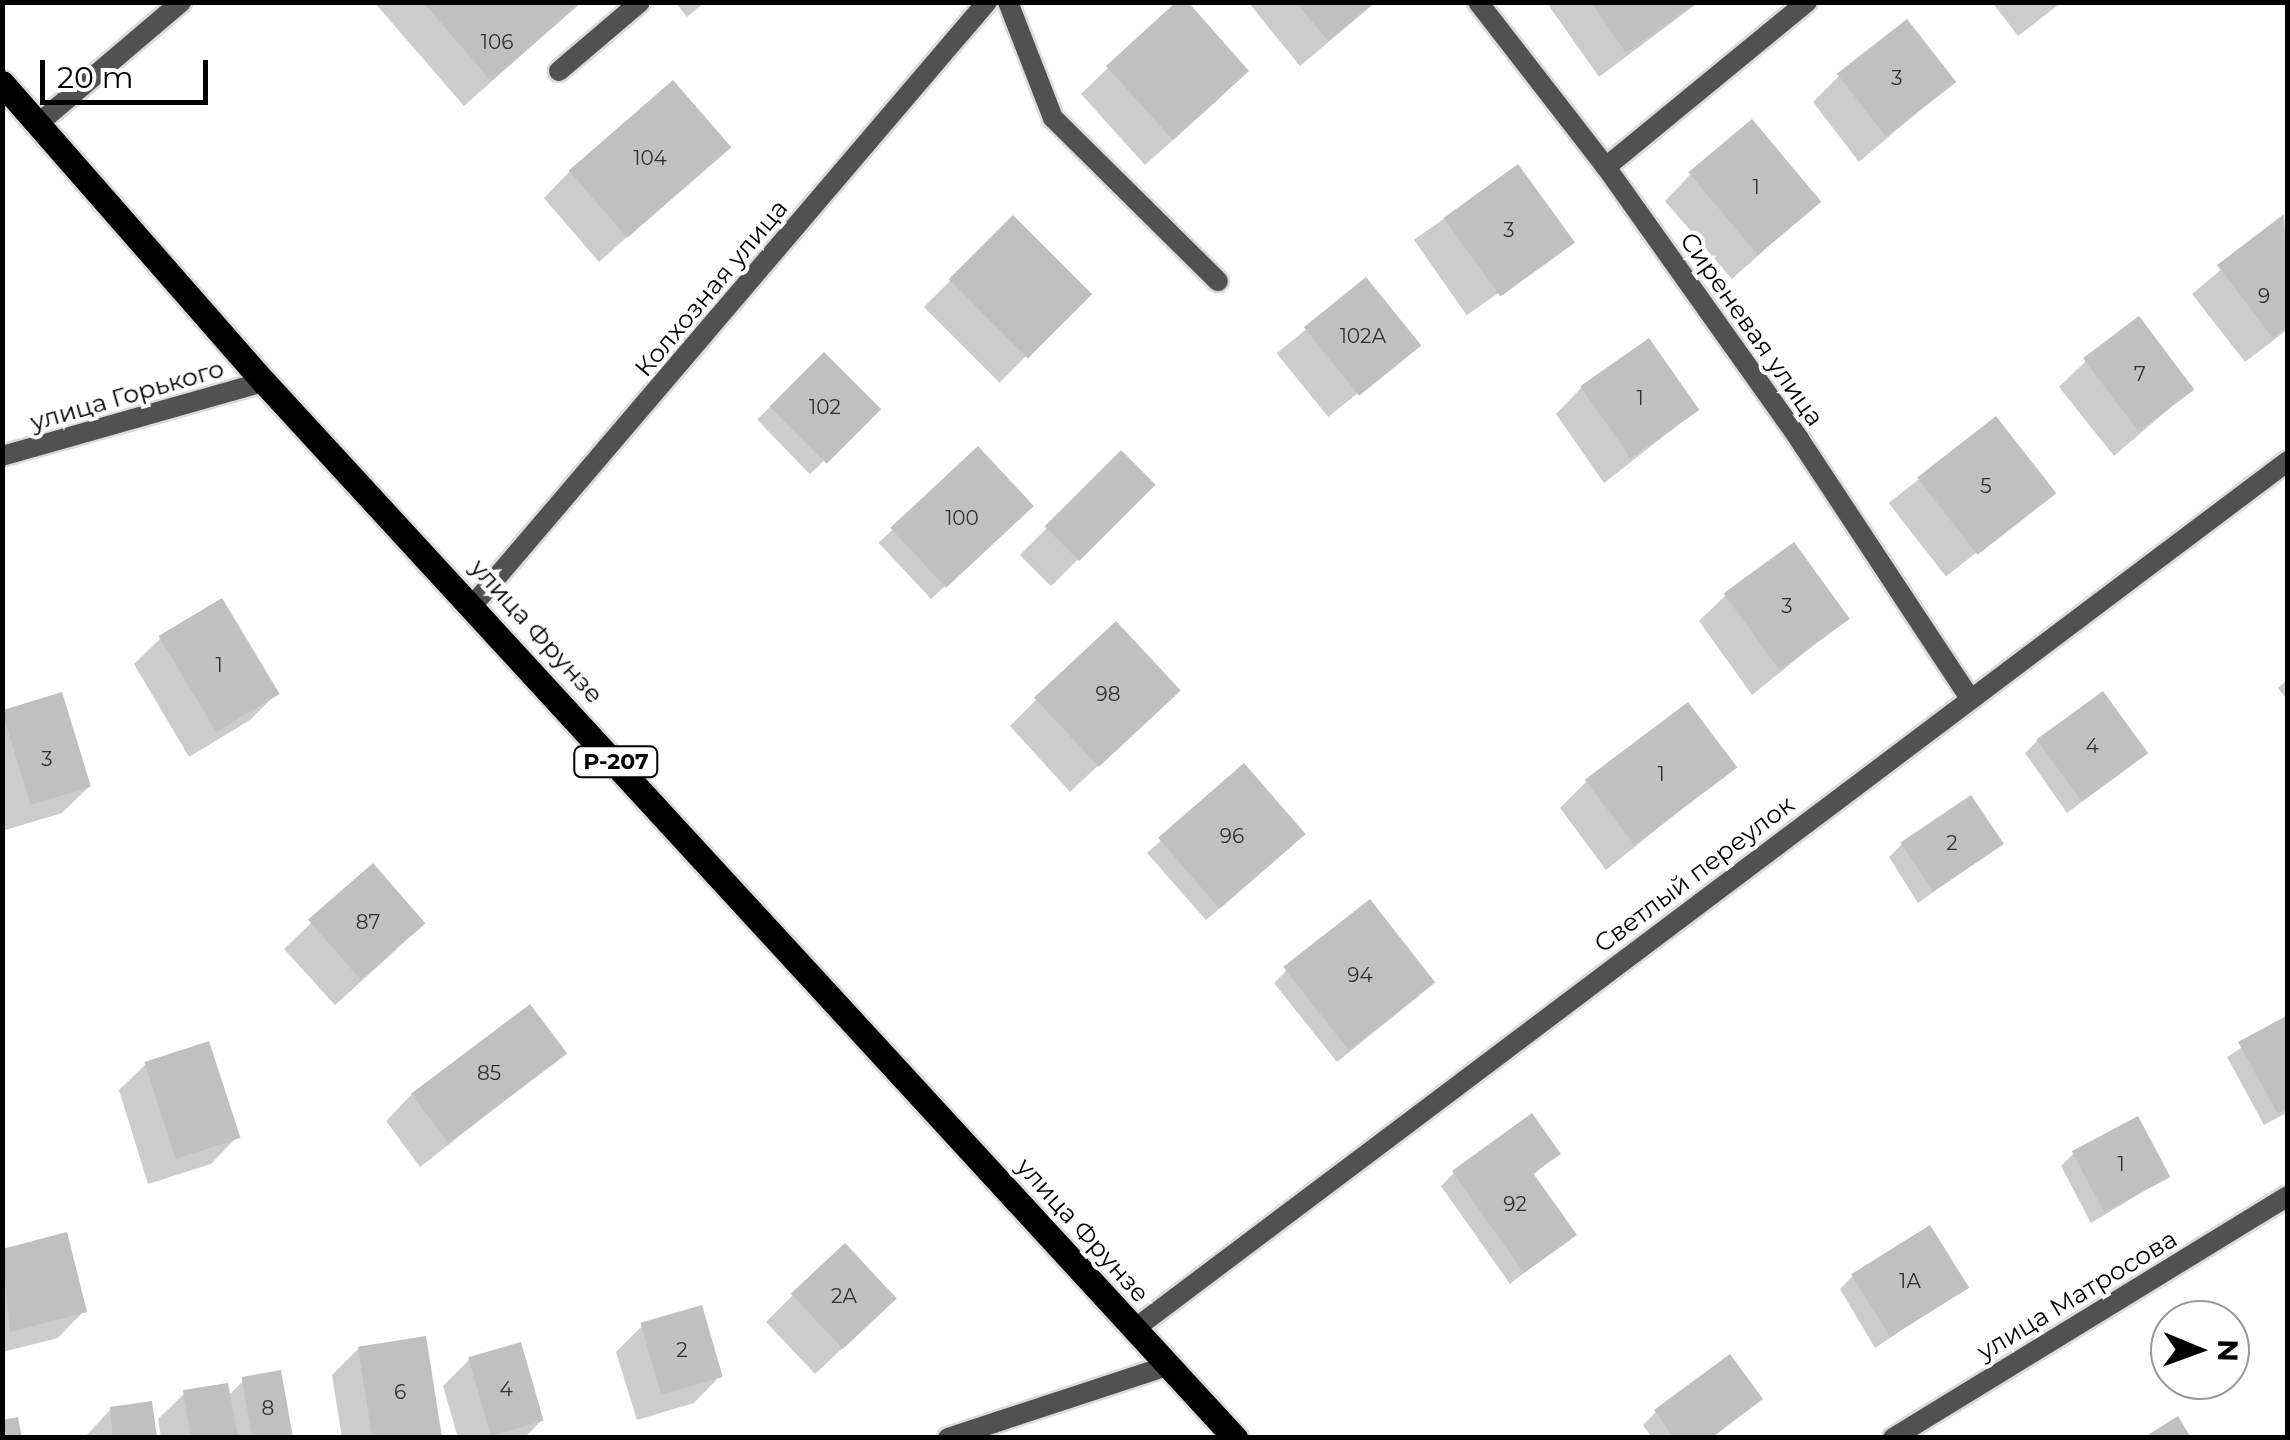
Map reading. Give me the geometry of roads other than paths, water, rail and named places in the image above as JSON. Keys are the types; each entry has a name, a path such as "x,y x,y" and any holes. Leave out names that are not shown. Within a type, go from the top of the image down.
{"main road":[{"name":"улица Фрунзе","path":"2,83 264,382 1235,1438"}],"street":[{"path":"39,123 182,2"},
{"path":"559,71 640,2"},
{"name":"Колхозная улица","path":"473,605 986,2"},
{"path":"1008,2 1053,118 1218,282"},
{"name":"Сиреневая улица","path":"1478,2 1606,167 1800,438 1969,696"},
{"path":"1606,167 1808,2"},
{"name":"улица Горького","path":"2,456 264,382"},
{"name":"Светлый переулок","path":"1133,1330 1969,696 2288,460"},
{"name":"улица Матросова","path":"1892,1438 2288,1196"},
{"path":"948,1438 1167,1366"}]}
